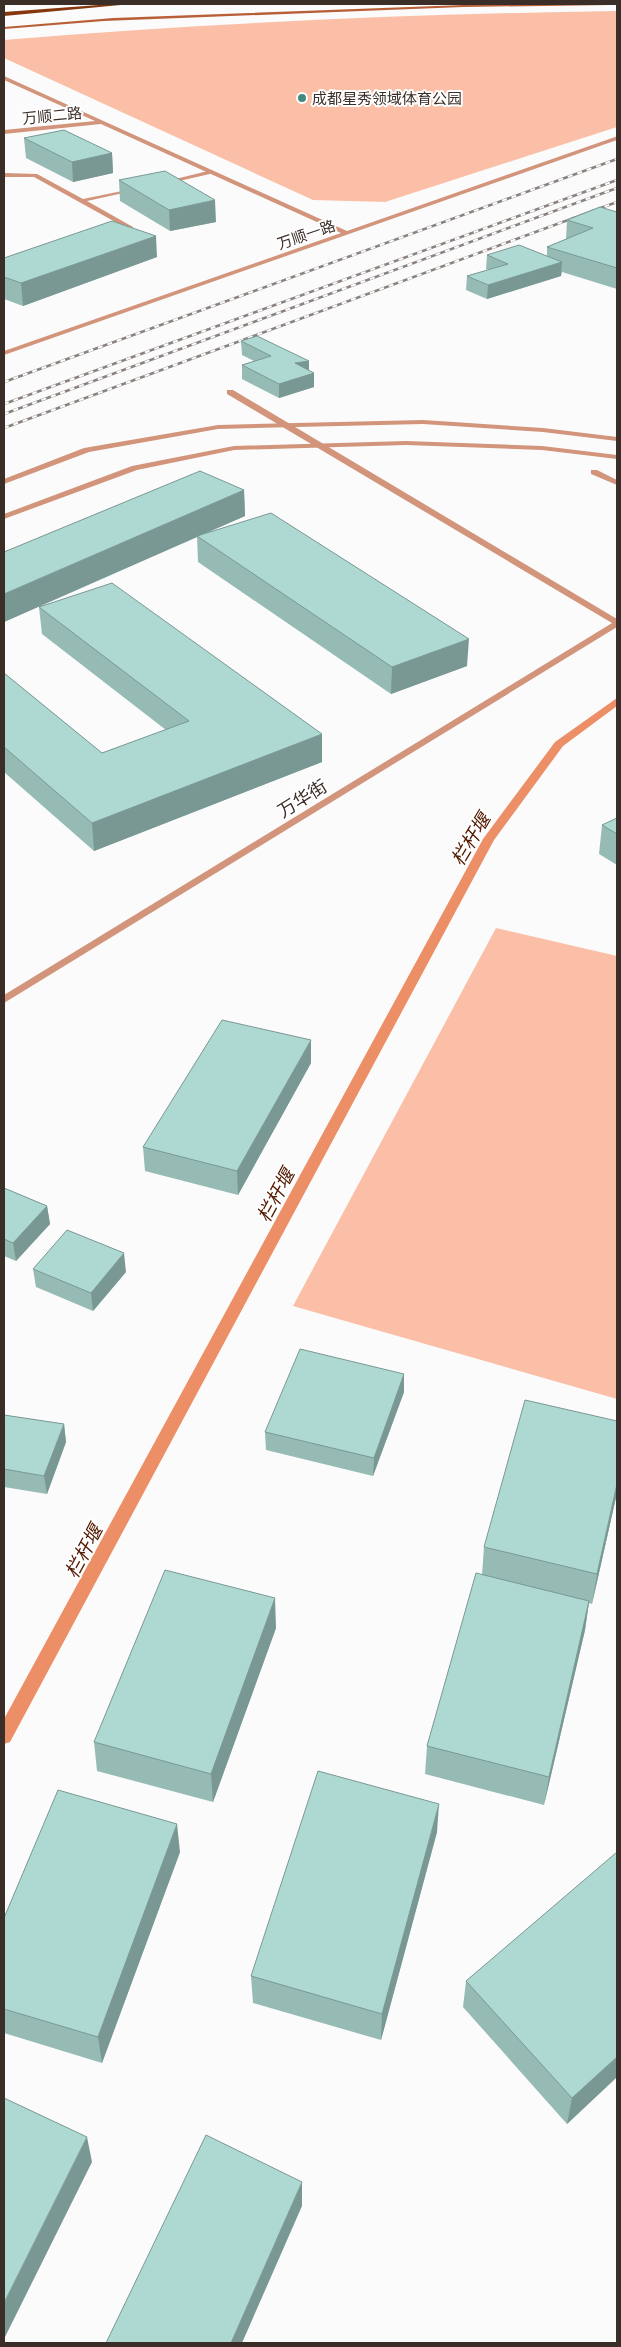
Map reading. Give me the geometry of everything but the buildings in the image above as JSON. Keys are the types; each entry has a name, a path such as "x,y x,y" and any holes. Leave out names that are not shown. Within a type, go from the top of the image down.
{"highway":[{"path":"4,8 74,4"},
{"path":"4,14 128,4"}],"main road":[{"path":"105,20 463,6 611,4"},
{"path":"4,28 249,8"}],"street":[{"path":"4,78 347,233"},
{"name":"万顺二路","path":"4,132 102,122"},
{"name":"万顺一路","path":"4,353 617,138"},
{"path":"156,184 212,172"},
{"path":"4,175 35,175 131,228 129,235 112,240"},
{"path":"81,201 147,186"},
{"path":"230,392 617,623"},
{"path":"4,482 87,450 218,427 289,427 424,422 543,430 617,439"},
{"path":"4,517 135,468 234,448 406,443 513,447 617,456"},
{"path":"594,472 617,482"},
{"name":"万华街","path":"4,1000 617,623"}],"shaded area":[{"name":"成都星秀领域体育公园","path":"617,11 617,127 385,202 313,200 4,58 4,40 81,34 310,20 463,14"},
{"path":"496,928 617,956 617,1399 293,1306"}],"waterway":[{"name":"栏杆堰","path":"4,1736 489,839 559,744 617,701"}],"railway":[{"path":"4,382 617,159"},
{"path":"4,404 617,180"},
{"path":"4,414 617,188"},
{"path":"4,428 617,202"}],"place":[{"name":"成都星秀领域体育公园","path":"302,98"}]}
